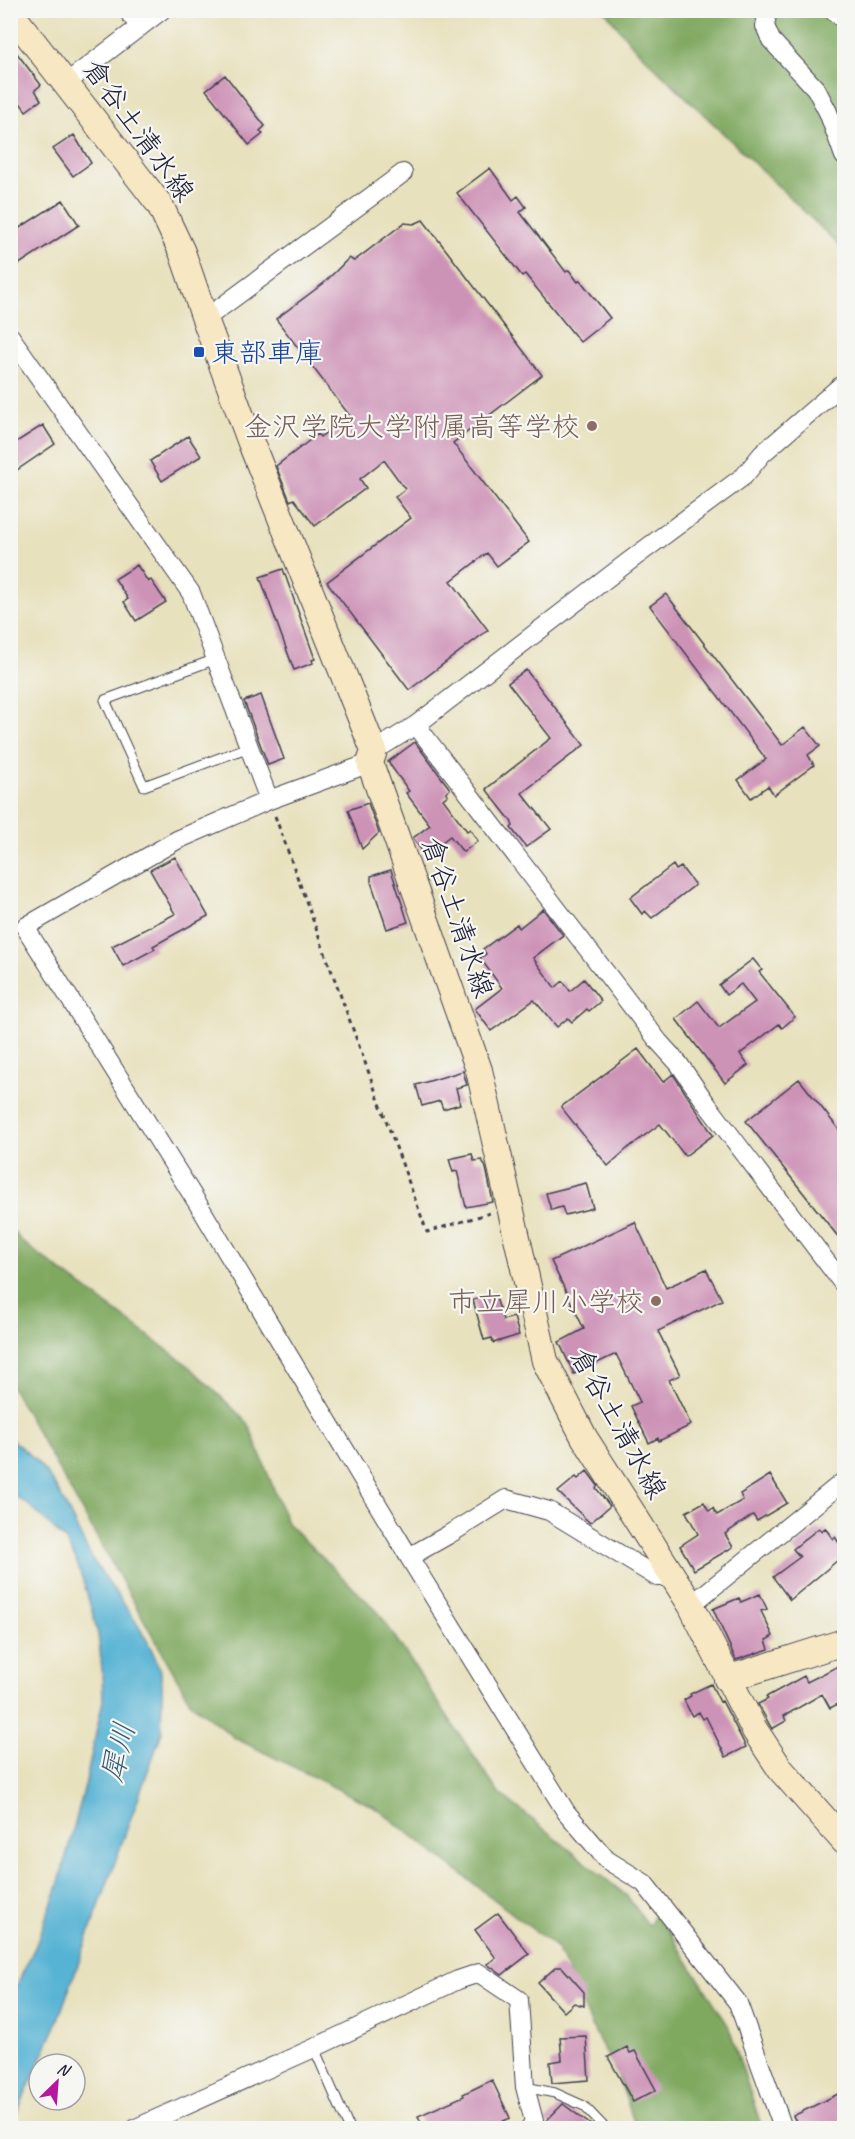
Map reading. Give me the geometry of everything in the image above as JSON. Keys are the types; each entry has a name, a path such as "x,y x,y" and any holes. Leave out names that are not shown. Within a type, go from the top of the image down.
{"main road":[{"name":"倉谷土清水線","path":"10,12 160,205 182,252 251,443 372,757 479,1070 545,1361 584,1437 692,1605 754,1729 781,1770 844,1841"},
{"path":"727,1679 844,1642"}],"street":[{"path":"127,10 140,27"},
{"path":"66,83 162,10"},
{"path":"768,10 765,26 771,40 816,89 828,112 844,156"},
{"path":"832,10 844,20"},
{"path":"205,319 403,173"},
{"path":"10,336 192,593 269,800"},
{"path":"783,2128 738,2003 644,1883 607,1860 566,1812 409,1557 203,1212 25,927 177,840 372,757 744,476 762,454 844,382"},
{"path":"416,724 659,1042 679,1064 844,1285"},
{"path":"692,1605 844,1481"},
{"path":"409,1557 506,1499 549,1511 657,1577 673,1577"},
{"path":"136,2128 458,1980 479,1973 519,2000 525,2087 534,2121 530,2128"}],"lane":[{"path":"216,659 105,700 144,786 249,747"},
{"path":"314,2048 349,2128"},
{"path":"525,2087 555,2093 584,2106 605,2128"}],"path":[{"path":"269,800 427,1232 510,1207"}],"green space":[{"path":"605,11 844,11 844,250 633,46"},
{"path":"10,1227 21,1241 189,1366 248,1423 287,1523 379,1613 497,1791 627,1896 649,1926 656,1911 728,2025 762,2128 636,2128 618,2075 596,2035 557,1948 376,1808 235,1738 191,1703 11,1386"}],"water":[{"name":"犀川","path":"11,1439 32,1457 52,1481 97,1566 132,1616 154,1654 161,1676 162,1732 55,2028 44,2052 27,2052 27,2090 11,2126 11,1997 36,1945 58,1886 85,1786 103,1700 98,1634 77,1563 66,1541 31,1507 11,1493"}],"building":[{"path":"10,44 41,85 35,90 41,100 26,111 10,89"},
{"path":"225,75 265,126 260,131 263,134 249,145 206,90"},
{"path":"74,135 91,163 73,176 53,149"},
{"path":"490,168 513,200 518,196 526,207 520,212 566,272 569,270 578,282 580,280 610,318 580,342 525,274 522,276 457,193"},
{"path":"63,200 79,225 10,270 10,234"},
{"path":"423,220 542,375 453,443 529,542 497,566 487,553 451,581 488,630 409,690 327,582 411,518 395,497 405,489 384,460 360,479 366,488 315,526 294,499 290,501 276,466 318,434 320,437 350,416 276,319 324,283 349,258 354,261 404,223 414,224"},
{"path":"43,425 55,444 17,470 10,460 10,446"},
{"path":"188,436 201,456 162,481 150,461"},
{"path":"137,565 148,582 151,580 166,602 136,621 124,602 128,599 115,579"},
{"path":"283,569 315,659 312,660 313,663 294,670 260,577"},
{"path":"666,594 782,745 805,727 820,746 808,755 814,765 774,795 768,786 751,798 738,780 766,759 650,606"},
{"path":"526,670 584,745 522,793 551,829 526,847 511,828 513,826 511,821 486,789 551,738 508,683"},
{"path":"261,695 284,759 268,765 244,701"},
{"path":"415,742 450,789 446,793 448,795 443,799 467,831 470,829 478,841 463,852 450,836 425,855 413,838 430,825 406,793 409,791 388,762"},
{"path":"368,803 379,833 362,849 348,810"},
{"path":"175,857 208,916 153,946 155,949 123,966 112,946 175,914 150,870"},
{"path":"673,865 676,870 681,867 695,885 652,918 645,911 642,914 630,898"},
{"path":"391,870 408,922 387,929 371,876"},
{"path":"543,909 563,935 533,958 555,988 563,981 570,991 584,979 601,1001 572,1022 568,1018 557,1027 534,1000 491,1031 475,1009 502,988 480,958 486,954 483,949 517,924 519,928"},
{"path":"753,959 762,970 759,972 795,1017 782,1028 779,1024 740,1054 748,1065 725,1083 676,1019 698,1001 719,1028 755,1002 741,984 726,995 719,985"},
{"path":"638,1049 663,1082 673,1074 713,1135 685,1156 660,1124 608,1166 561,1107"},
{"path":"463,1071 467,1085 456,1088 460,1104 443,1109 440,1101 422,1106 416,1085"},
{"path":"799,1079 844,1136 844,1244 746,1121"},
{"path":"472,1154 474,1161 482,1160 486,1168 493,1202 466,1207 457,1171 453,1172 449,1159"},
{"path":"586,1183 593,1208 565,1215 562,1207 551,1210 546,1193"},
{"path":"635,1222 666,1288 706,1269 722,1300 658,1331 680,1375 669,1380 691,1425 659,1441 658,1438 649,1443 631,1406 640,1402 616,1354 574,1374 559,1342 584,1329 551,1261"},
{"path":"495,1294 503,1320 514,1317 519,1335 493,1343 492,1338 484,1340 473,1300"},
{"path":"587,1471 598,1486 596,1488 610,1506 590,1523 558,1492"},
{"path":"770,1475 787,1503 757,1521 753,1515 725,1534 733,1547 694,1570 680,1546 698,1534 686,1512 704,1502 709,1511 713,1508 717,1515 743,1500 740,1494"},
{"path":"819,1528 822,1531 825,1528 833,1539 835,1537 844,1550 844,1555 790,1600 773,1577 800,1557 793,1549"},
{"path":"760,1594 767,1609 761,1611 773,1636 766,1640 769,1649 736,1660 713,1609 739,1598 741,1602"},
{"path":"844,1663 844,1701 830,1708 822,1694 784,1716 786,1721 772,1729 758,1704 768,1699 766,1697 804,1676 807,1682"},
{"path":"711,1684 746,1747 726,1757 706,1717 703,1719 699,1712 692,1716 684,1700 691,1696 690,1694"},
{"path":"498,1913 529,1954 502,1975 487,1964 496,1958 475,1930"},
{"path":"556,1967 562,1967 584,1992 584,2006 574,2003 564,2012 538,1983"},
{"path":"586,2036 589,2080 552,2083 550,2062 562,2060 560,2037"},
{"path":"627,2047 630,2053 635,2051 656,2090 633,2102 608,2057"},
{"path":"492,2080 510,2118 493,2126 491,2121 476,2128 424,2128 418,2116 464,2096 463,2094"},
{"path":"844,2091 844,2128 800,2128 793,2116"},
{"path":"563,2104 595,2128 552,2128 545,2122"}],"place":[{"name":"東部車庫","path":"199,352"},
{"name":"金沢学院大学附属高等学校","path":"592,426"},
{"name":"市立犀川小学校","path":"656,1301"}]}
